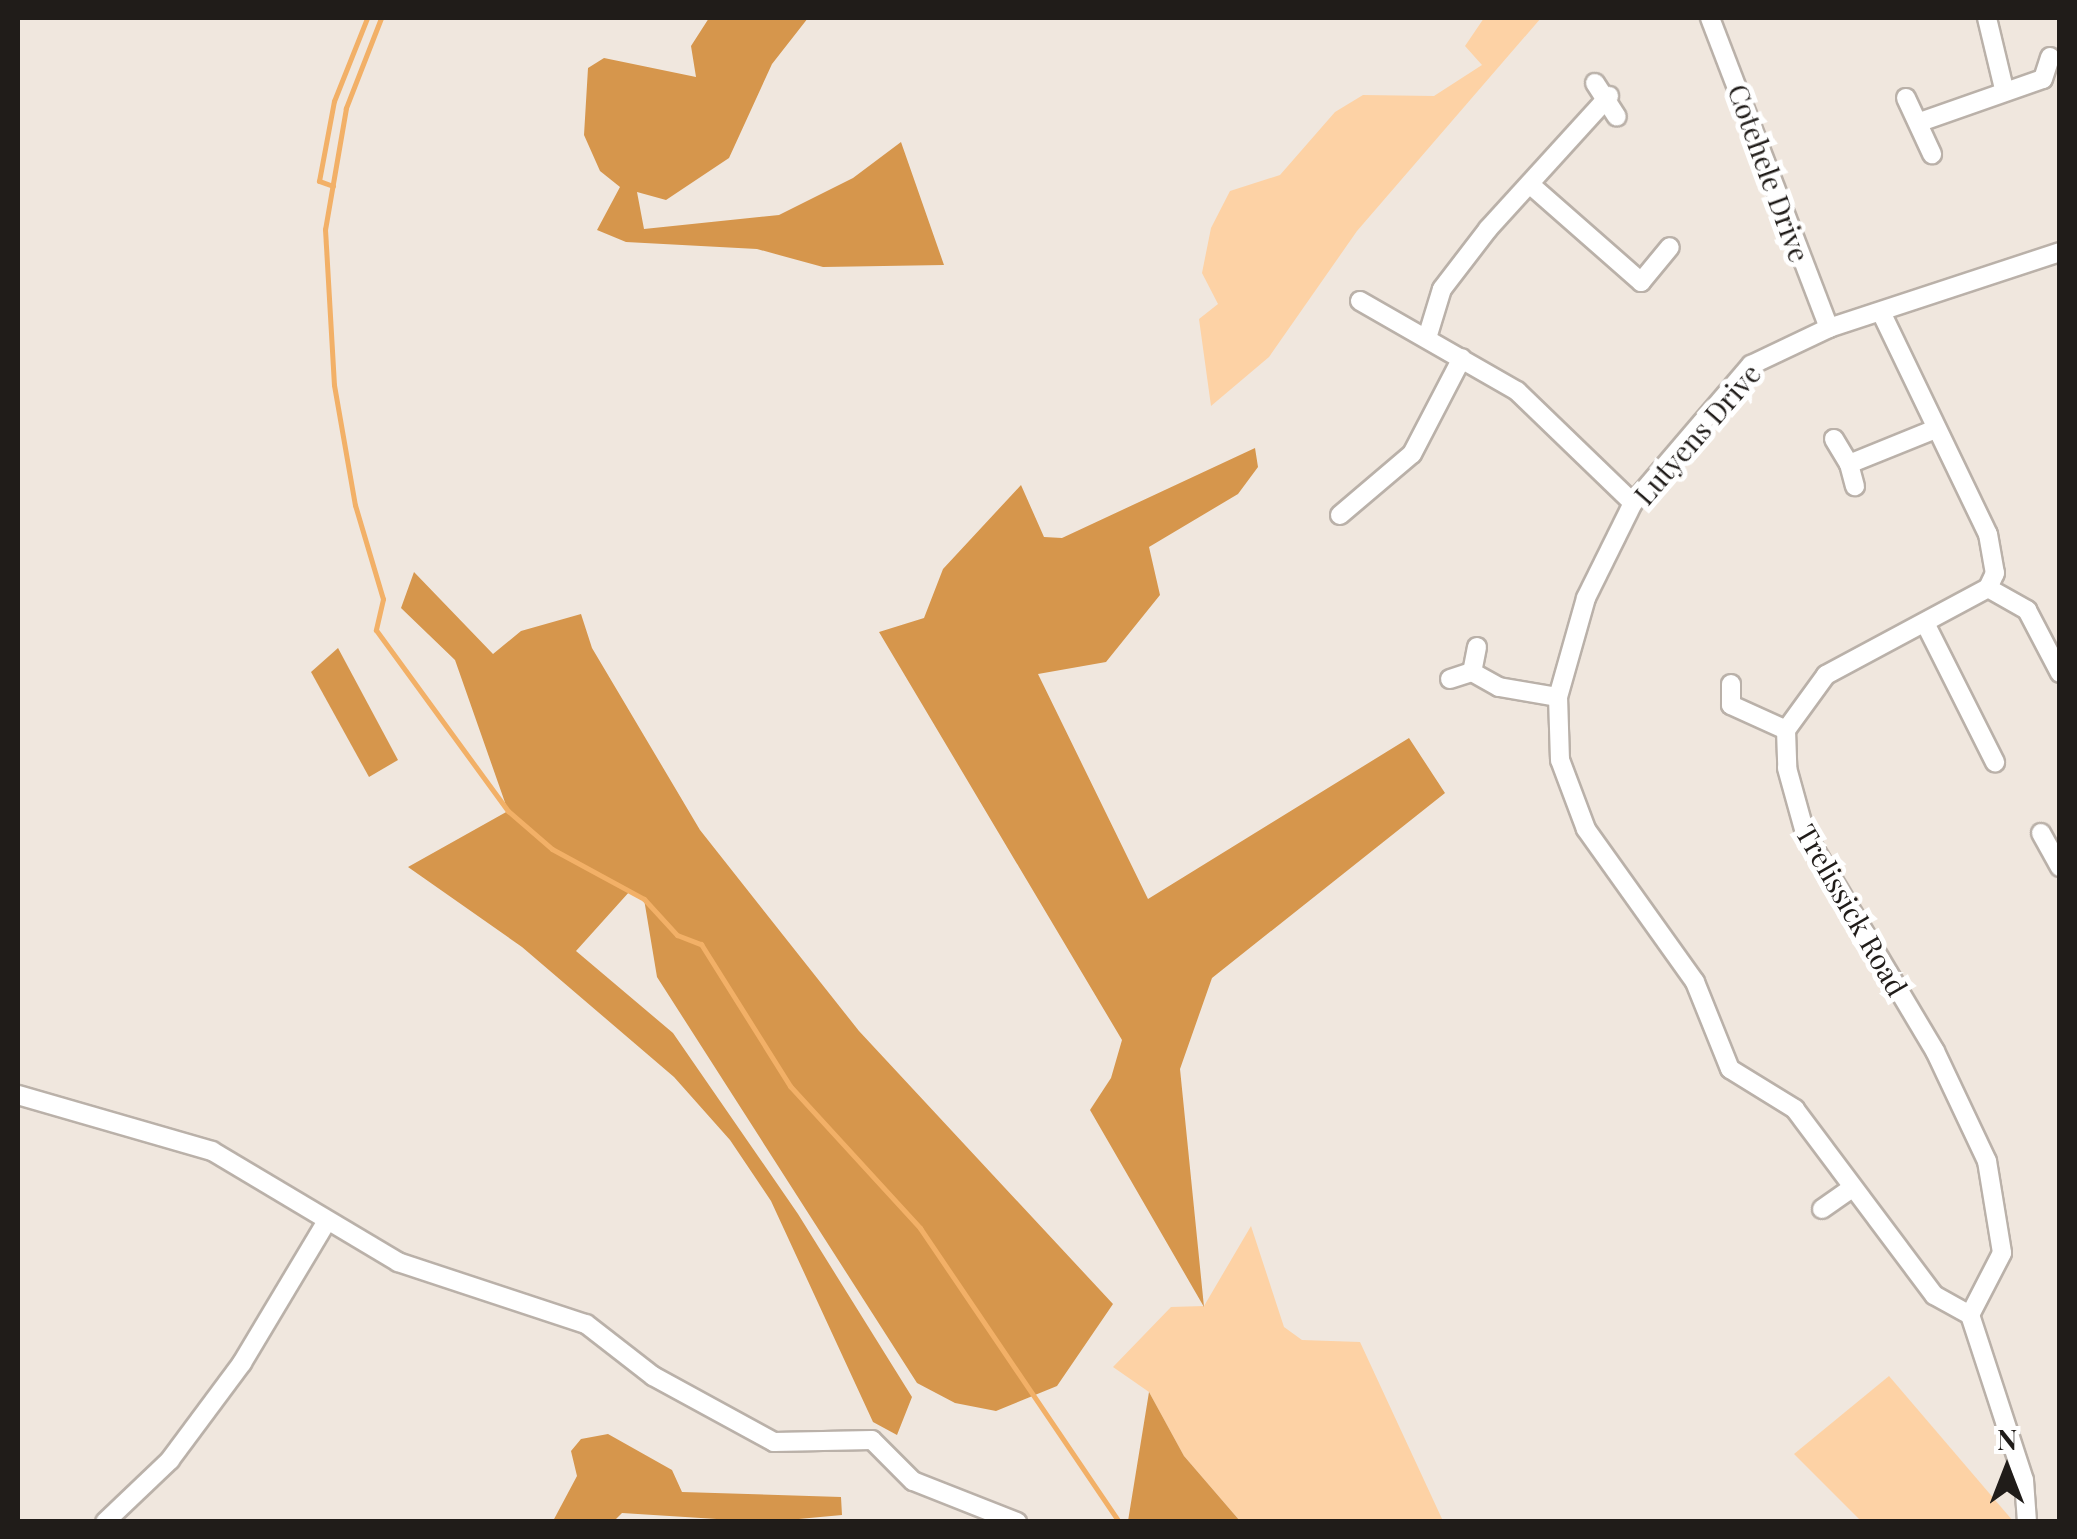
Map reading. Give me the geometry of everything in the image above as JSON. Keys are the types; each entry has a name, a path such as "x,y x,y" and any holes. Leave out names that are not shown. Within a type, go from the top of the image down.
{"street":[{"name":"Cotehele Drive","path":"1710,18 1829,328"},
{"path":"1987,18 2004,88"},
{"path":"1920,122 2004,88 2042,78 2050,57"},
{"path":"1427,338 1442,289 1533,186 1602,90 1617,117"},
{"path":"1906,98 1932,154"},
{"path":"1533,186 1641,282 1670,247"},
{"name":"Lutyens Drive","path":"1970,1316 1934,1295 1795,1109 1730,1069 1694,982 1605,863 1560,760 1558,697 1586,598 1634,503 1751,365 1829,328 2060,252"},
{"path":"1360,301 1518,391 1634,503"},
{"path":"1731,705 1786,730 1848,657 1925,623 1988,588 1994,573 1988,534 1933,430 1882,312"},
{"path":"1340,515 1412,454 1462,358"},
{"path":"1849,464 1933,430"},
{"path":"1834,439 1849,464 1855,486"},
{"path":"1988,588 2027,610 2060,673"},
{"path":"1925,623 1995,762"},
{"path":"1472,672 1477,646"},
{"path":"1450,679 1472,672 1499,687 1558,697"},
{"path":"1731,684 1731,705"},
{"path":"1714,717 1731,705"},
{"name":"Trelissick Road","path":"1786,730 1790,801 1935,1051 1986,1160 2002,1253 1970,1316"},
{"path":"2040,833 2060,867"},
{"path":"18,1096 212,1152 298,1196 327,1221 398,1262 586,1324 652,1376 774,1442 872,1440 913,1481 1017,1522"},
{"path":"1822,1208 1852,1188"},
{"path":"105,1522 141,1494 201,1418 327,1221"},
{"path":"1970,1316 2024,1480 2027,1522"}],"shaded area":[{"path":"709,18 808,18 772,64 729,158 666,200 637,192 644,229 779,215 853,178 901,142 944,265 823,267 757,249 626,242 597,230 620,187 600,171 584,135 588,68 604,58 696,77 691,46"},
{"path":"1484,18 1541,18 1357,231 1269,357 1211,406 1199,319 1218,304 1202,273 1211,228 1230,191 1280,175 1335,112 1363,95 1434,96 1482,65 1465,46"},
{"path":"1255,448 1258,467 1238,494 1149,547 1160,595 1106,662 1038,674 1148,899 1409,738 1445,793 1212,978 1180,1069 1204,1307 1090,1110 1111,1078 1122,1040 879,632 924,618 943,569 1021,485 1044,537 1062,538"},
{"path":"414,572 493,654 521,631 581,614 592,648 700,830 859,1031 1113,1304 1057,1386 996,1411 955,1403 917,1383 657,977 644,899 630,891 576,951 673,1033 798,1214 912,1397 897,1435 873,1422 771,1201 730,1140 674,1077 522,947 408,867 508,811 455,660 401,608"},
{"path":"338,648 398,760 369,777 311,672"},
{"path":"1251,1226 1284,1327 1302,1340 1360,1342 1443,1521 1240,1521 1184,1456 1149,1392 1113,1367 1171,1307 1204,1306"},
{"path":"1889,1376 2013,1521 1861,1521 1794,1454"},
{"path":"1149,1392 1184,1456 1240,1521 1128,1521"},
{"path":"608,1434 672,1470 682,1492 841,1497 842,1515 766,1522 622,1513 614,1521 553,1521 577,1476 571,1451 581,1439"}],"waterway":[{"path":"333,186 319,181 334,101 367,18"},
{"path":"381,18 346,108 325,229 334,385 355,505 383,599 376,630 508,811 552,849 644,899 677,935 701,944 790,1086 920,1228 1119,1522"}]}
